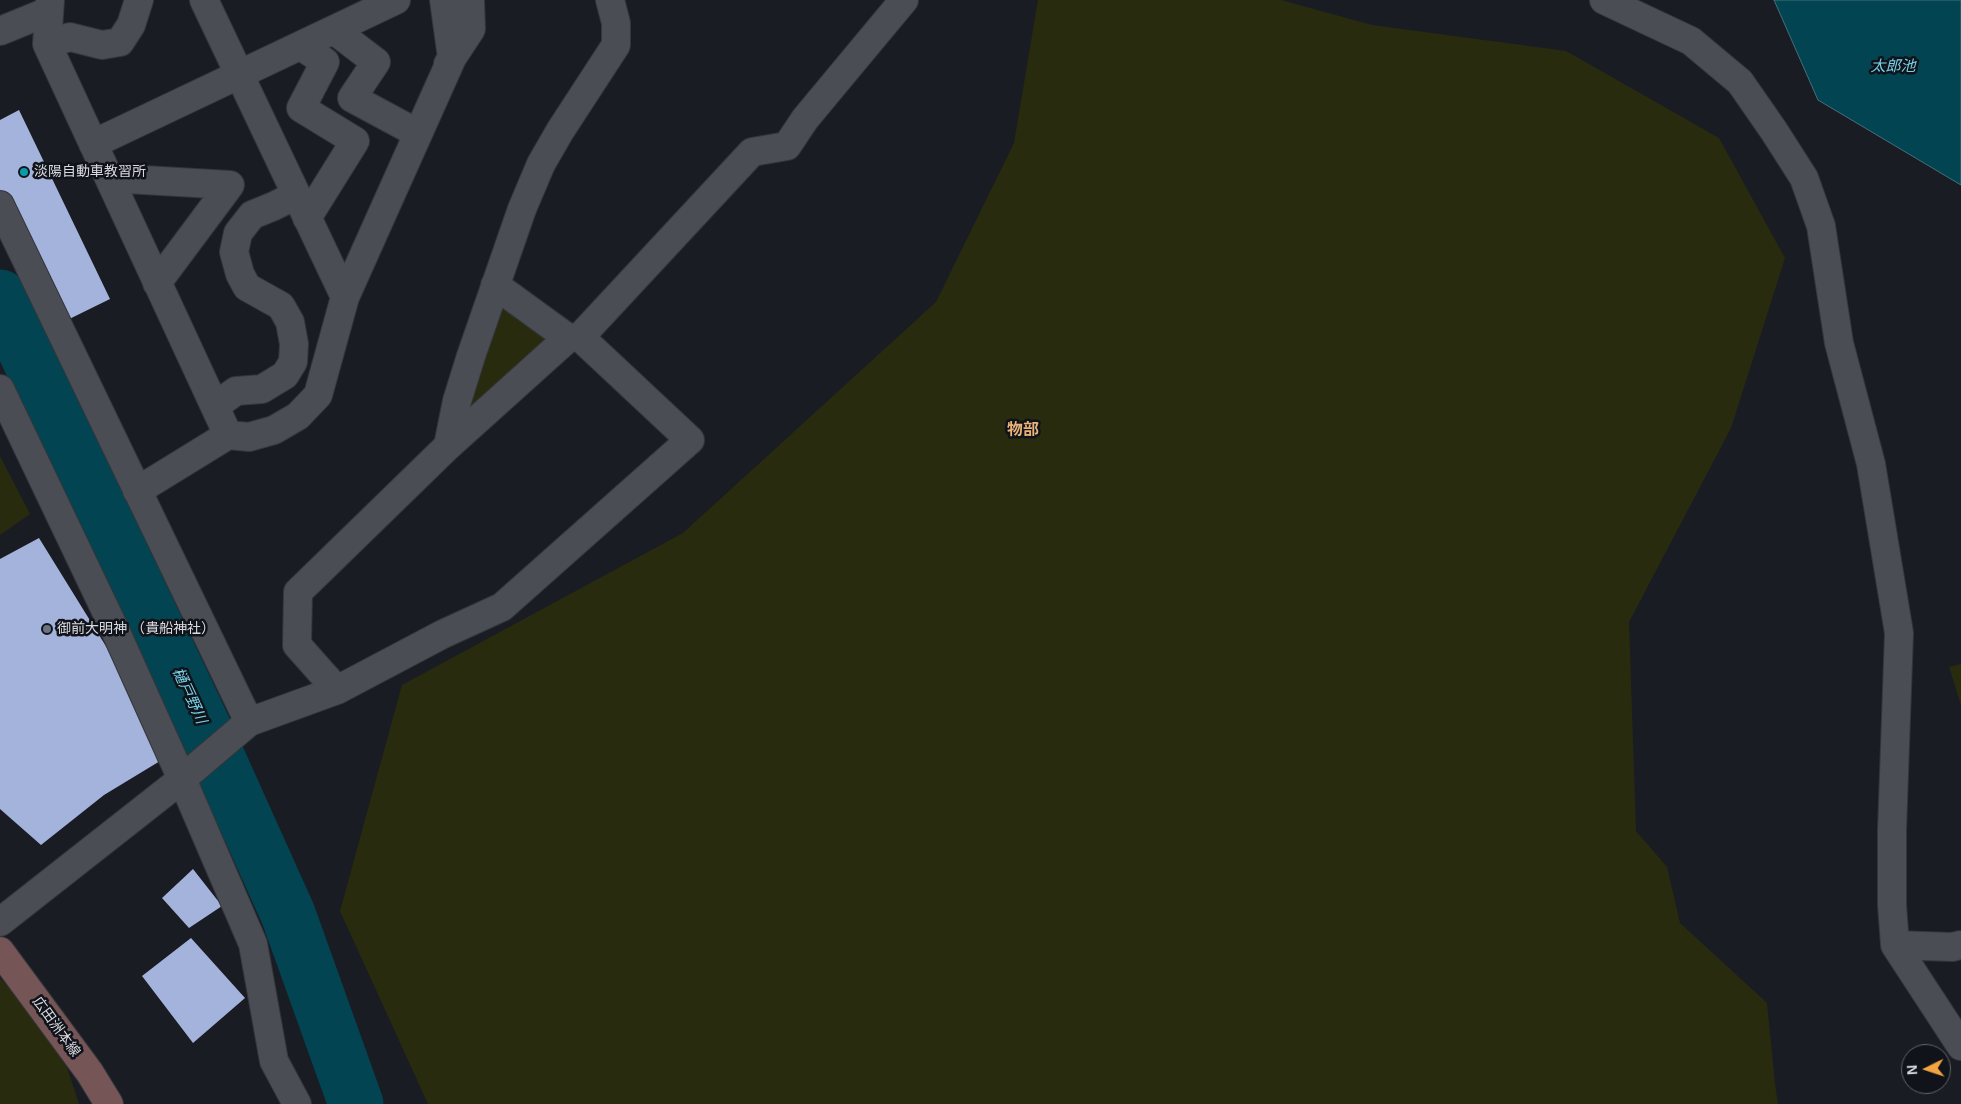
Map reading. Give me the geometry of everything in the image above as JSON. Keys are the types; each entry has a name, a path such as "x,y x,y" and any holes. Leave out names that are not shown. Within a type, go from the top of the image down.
{"main road":[{"name":"広田洲本線","path":"0,950 90,1073 109,1104"}],"street":[{"path":"47,44 70,37 102,45 120,42 130,24 138,0"},
{"path":"204,0 345,297"},
{"path":"93,144 396,0"},
{"path":"444,0 452,58 448,64"},
{"path":"136,490 228,435 249,437 274,430 298,416 318,395 345,297 448,64 471,29 470,0"},
{"path":"448,446 457,401 522,208 541,164 560,131 616,45 616,23 610,0"},
{"path":"337,690 297,645 298,592 448,446 574,338 752,152 787,146 805,119 904,0"},
{"path":"1604,0 1691,41 1740,82 1804,178 1821,226 1839,343 1871,464 1899,632 1892,840 1892,905 1896,944 1961,1046"},
{"path":"50,5 47,44 228,435"},
{"path":"0,31 50,5"},
{"path":"334,30 376,62 352,98 418,133"},
{"path":"300,46 325,62 301,108 355,142 302,206"},
{"path":"108,178 230,184 157,283"},
{"path":"0,205 249,722"},
{"path":"215,406 236,391 262,389 285,375 293,362 294,344 290,322 282,306 247,287 240,274 234,252 238,233 252,215 274,206 302,206"},
{"path":"0,922 182,779 249,722 337,690 443,634 502,607 690,440 574,338 496,284"},
{"path":"0,389 94,584 182,779 252,944 274,1061 296,1104"},
{"path":"1896,944 1952,947 1961,945"}],"green space":[{"path":"1038,0 1281,0 1372,25 1566,51 1719,138 1785,258 1731,428 1629,622 1636,831 1667,867 1680,923 1767,1003 1778,1104 428,1104 340,911 402,685 683,533 936,302 1014,143"},
{"path":"505,304 549,339 464,417"},
{"path":"0,456 30,514 0,535"},
{"path":"1961,664 1961,705 1949,667"},
{"path":"0,978 58,1040 79,1104 0,1104"}],"water":[{"name":"太郎池","path":"1774,0 1961,0 1961,185 1818,100"}],"building":[{"name":"淡陽自動車教習所","path":"19,110 110,299 51,328 0,223 0,120"},
{"name":"御前大明神 （貴船神社）","path":"39,538 138,698 165,758 104,795 41,845 0,809 0,559"},
{"path":"193,869 222,906 189,928 162,898"},
{"path":"191,938 245,998 193,1043 142,976"}],"waterway":[{"name":"樋戸野川","path":"0,297 211,743 288,914 356,1104"}],"place":[{"name":"淡陽自動車教習所","path":"24,172"},
{"name":"御前大明神 （貴船神社）","path":"47,629"}],"district":[{"name":"物部","path":"1023,431"}]}
